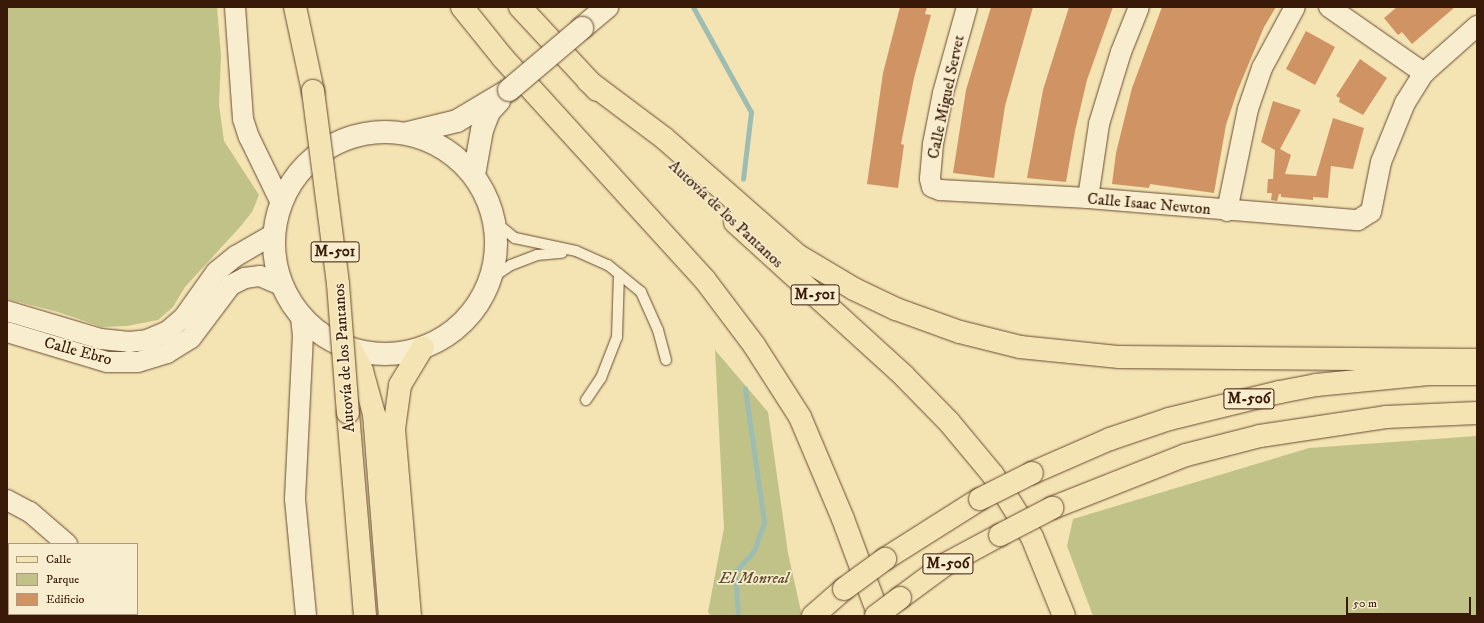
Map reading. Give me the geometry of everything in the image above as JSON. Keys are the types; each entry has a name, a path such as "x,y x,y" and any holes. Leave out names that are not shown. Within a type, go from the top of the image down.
{"main road":[{"name":"Autovía de los Pantanos","path":"296,7 313,91 338,276 365,616"},
{"path":"462,7 503,58 705,280 754,345 800,416 843,520 877,616"},
{"name":"Autovía de los Pantanos","path":"520,7 588,81 734,221 904,376 949,422 993,475 1032,537 1064,616"},
{"path":"588,81 664,138 797,256 854,289 896,309 960,332 1020,347 1119,357 1477,360"},
{"path":"351,348 362,370 374,414 390,616"},
{"path":"410,616 394,429 400,385 423,348"},
{"name":"M-506","path":"813,616 844,589 885,559 980,499 1032,473 1110,439 1169,419 1280,392 1316,385 1428,374 1477,374"},
{"name":"M-506","path":"877,616 946,564 1052,508 1186,456 1260,436 1386,417 1477,413"}],"street":[{"path":"235,7 243,119 248,137 281,203"},
{"name":"Calle Miguel Servet","path":"932,187 930,179 932,151 943,93 967,7"},
{"path":"1088,198 1099,124 1120,52 1139,7"},
{"path":"1227,211 1248,109 1262,68 1295,7"},
{"path":"1329,7 1424,73 1477,26"},
{"path":"474,176 484,124 489,112 509,90 582,28 603,8"},
{"name":"Calle Isaac Newton","path":"932,187 940,190 1088,198 1227,211 1358,220 1371,212 1381,162 1391,134 1405,103 1424,73"},
{"path":"306,616 295,499 303,335 301,318 283,286 275,260 274,234 281,203 297,175 326,149 346,138 377,131 408,133 457,121 509,90"},
{"path":"301,318 328,338 351,348 374,353 398,354 423,348 458,327 474,310 490,279 496,251 495,222 487,198 474,176 456,156 439,145 408,133"},
{"name":"Calle Ebro","path":"7,311 101,339 129,342 147,340 168,331 184,317 216,272 236,256 274,234"},
{"name":"Calle Ebro","path":"7,332 107,362 138,362 167,353 191,338 231,285 245,278 260,276 283,286"},
{"path":"7,500 30,512 66,543"}],"lane":[{"path":"495,222 515,238 576,251 608,265 641,292 658,330 666,360"},
{"path":"490,279 511,265 537,255 576,251"},
{"path":"586,400 601,378 617,337 619,274"}],"green space":[{"path":"7,7 217,7 221,56 219,105 224,141 259,195 252,212 240,227 185,287 173,307 158,320 127,326 102,327 58,312 7,299"},
{"name":"El Monreal","path":"715,350 768,412 788,553 802,616 711,616 708,612 724,528"},
{"path":"1477,436 1477,616 1093,616 1067,546 1073,519 1309,448"}],"building":[{"path":"900,7 927,7 925,14 931,15 914,78 901,144 904,145 898,188 867,184 883,73"},
{"path":"991,7 1033,7 1005,106 994,178 953,173 966,90"},
{"path":"1069,7 1113,7 1087,80 1075,131 1066,182 1027,178 1043,90"},
{"path":"1162,7 1276,7 1264,27 1237,92 1226,125 1214,193 1150,184 1149,188 1112,184 1116,153 1132,88"},
{"path":"1397,7 1455,7 1412,44 1402,32 1398,35 1384,18"},
{"path":"1306,31 1335,47 1315,85 1286,69"},
{"path":"1360,59 1387,78 1363,115 1339,102 1340,98 1336,96"},
{"path":"1273,101 1301,110 1280,149 1291,155 1285,174 1316,176 1333,118 1364,128 1353,169 1331,166 1328,198 1313,197 1313,200 1281,197 1281,194 1279,194 1277,201 1271,200 1272,193 1267,193 1268,179 1273,179 1275,150 1261,142"}],"waterway":[{"path":"693,7 751,112 743,179"},
{"path":"738,616 735,572 754,551 764,522 745,388"}]}
